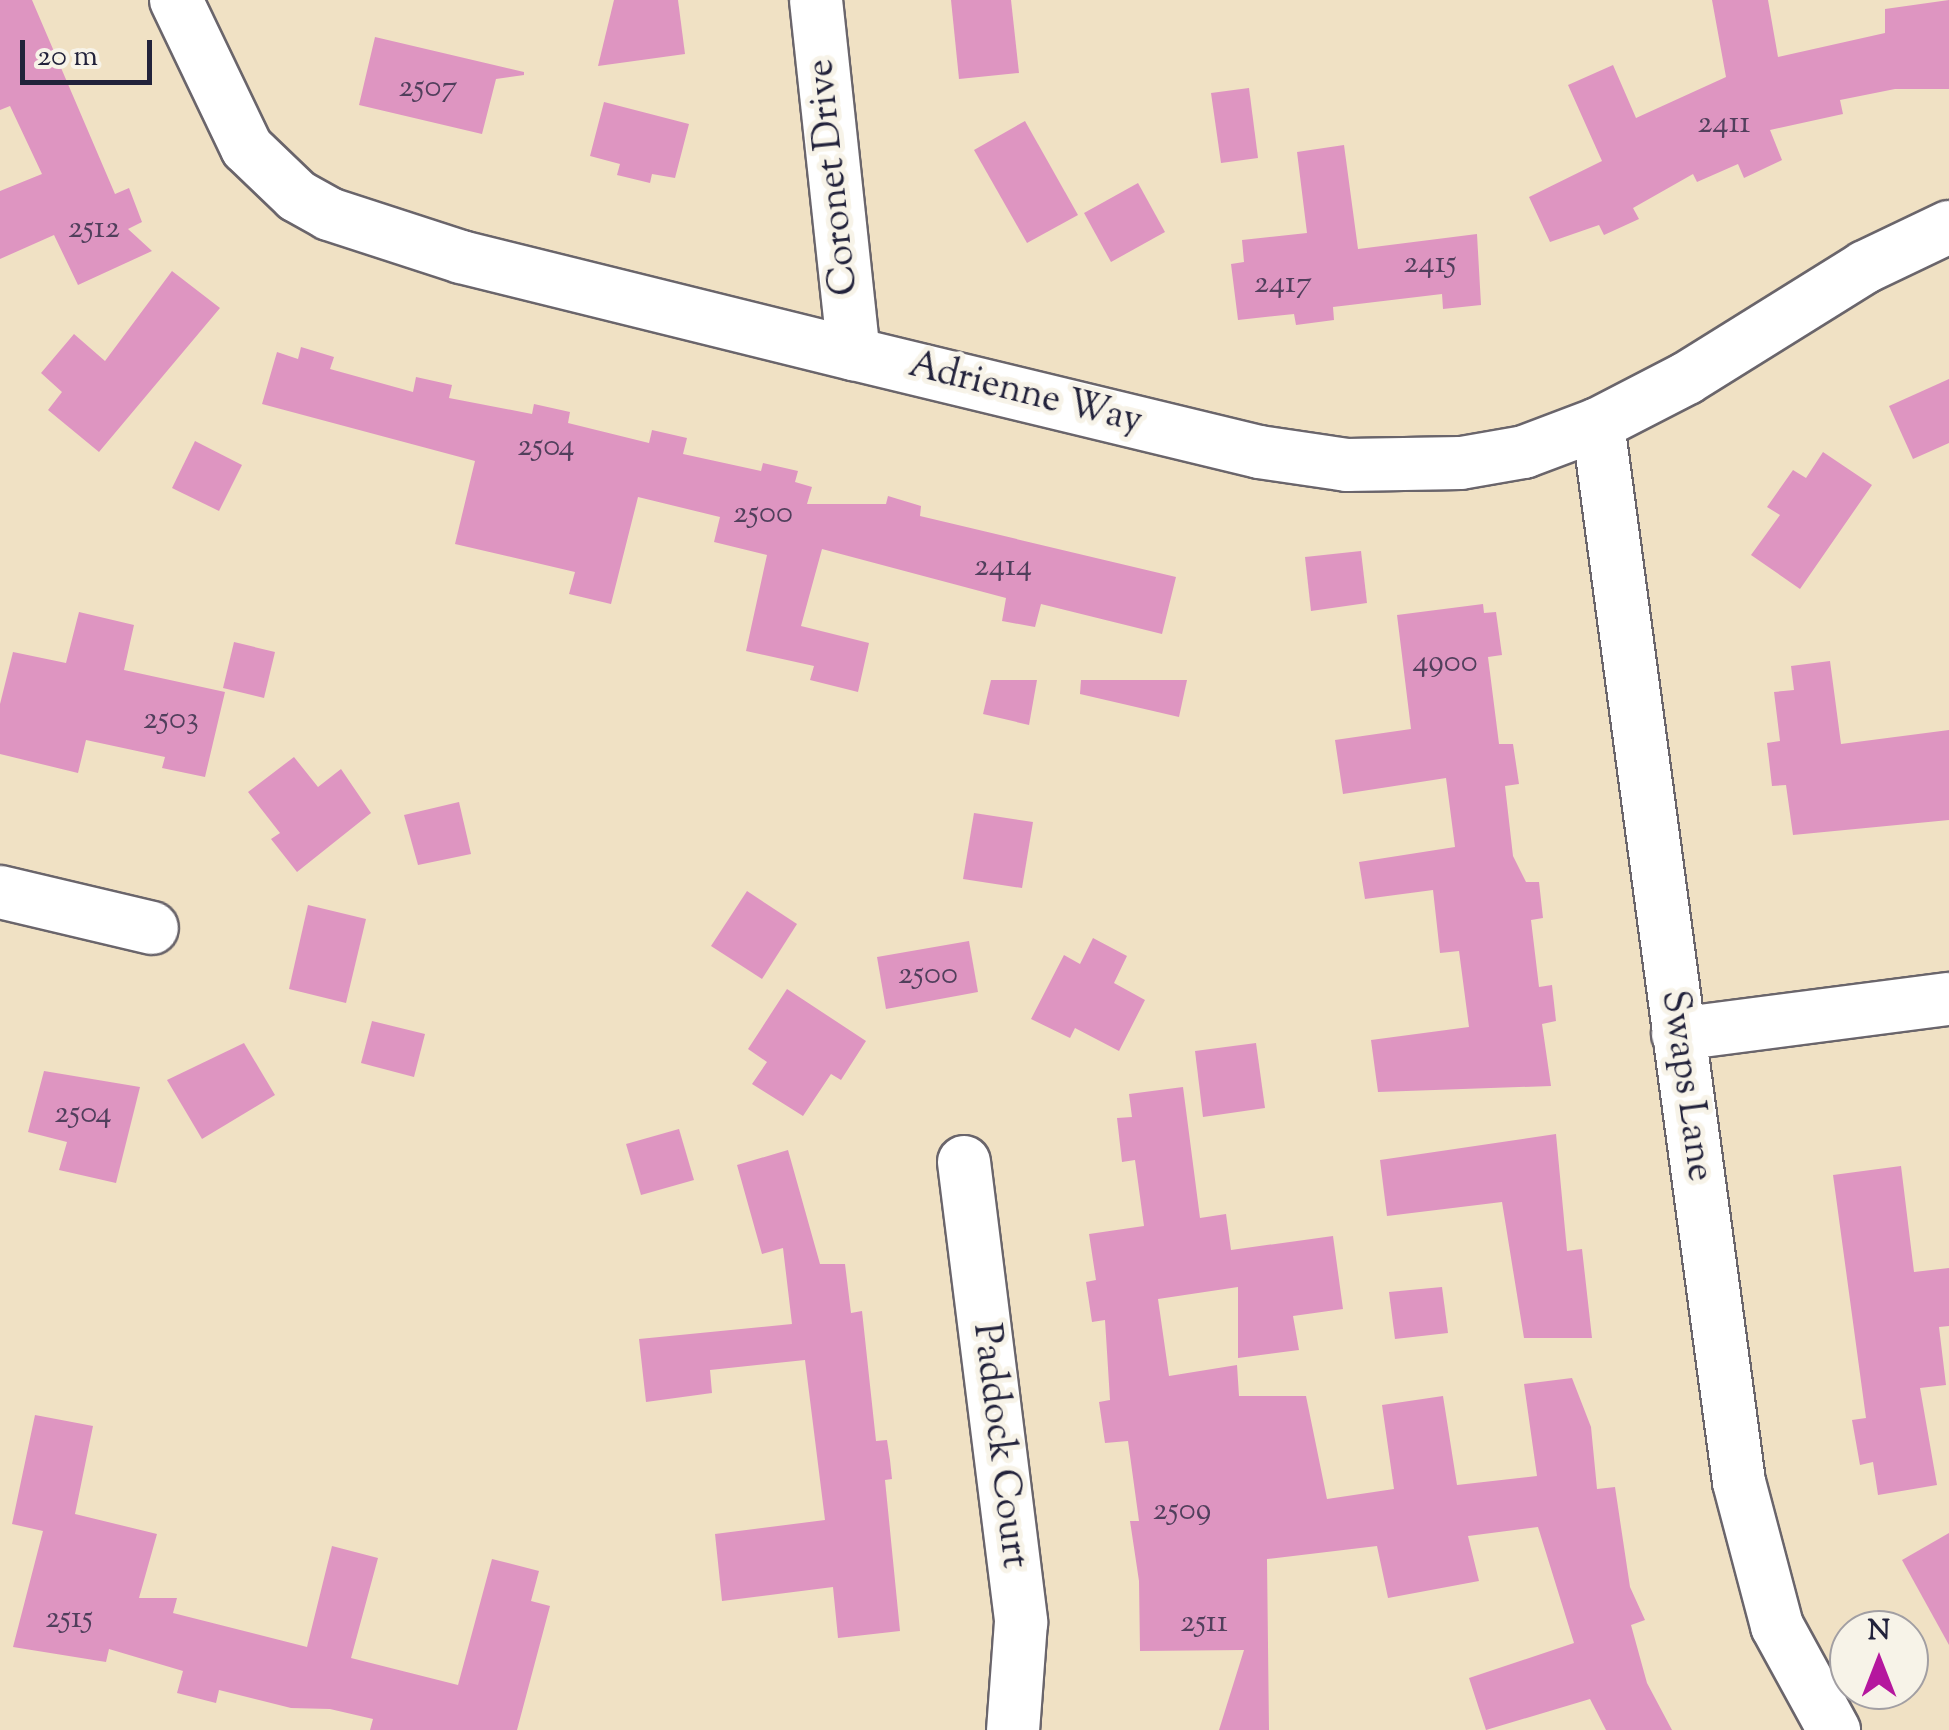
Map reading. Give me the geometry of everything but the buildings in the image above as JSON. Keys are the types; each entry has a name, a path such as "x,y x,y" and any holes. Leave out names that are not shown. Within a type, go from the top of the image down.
{"street":[{"name":"Adrienne Way","path":"176,0 247,148 297,196 329,214 461,257 854,354 1259,452 1347,465 1461,463 1524,452 1598,424 1687,378 1865,267 1949,227"},
{"name":"Coronet Drive","path":"816,0 854,354"},
{"name":"Swaps Lane","path":"1598,424 1748,1532 1777,1626 1834,1730"},
{"path":"0,892 152,928"},
{"path":"1678,1034 1949,999"},
{"name":"Paddock Court","path":"964,1162 1021,1622 1013,1730"}]}
